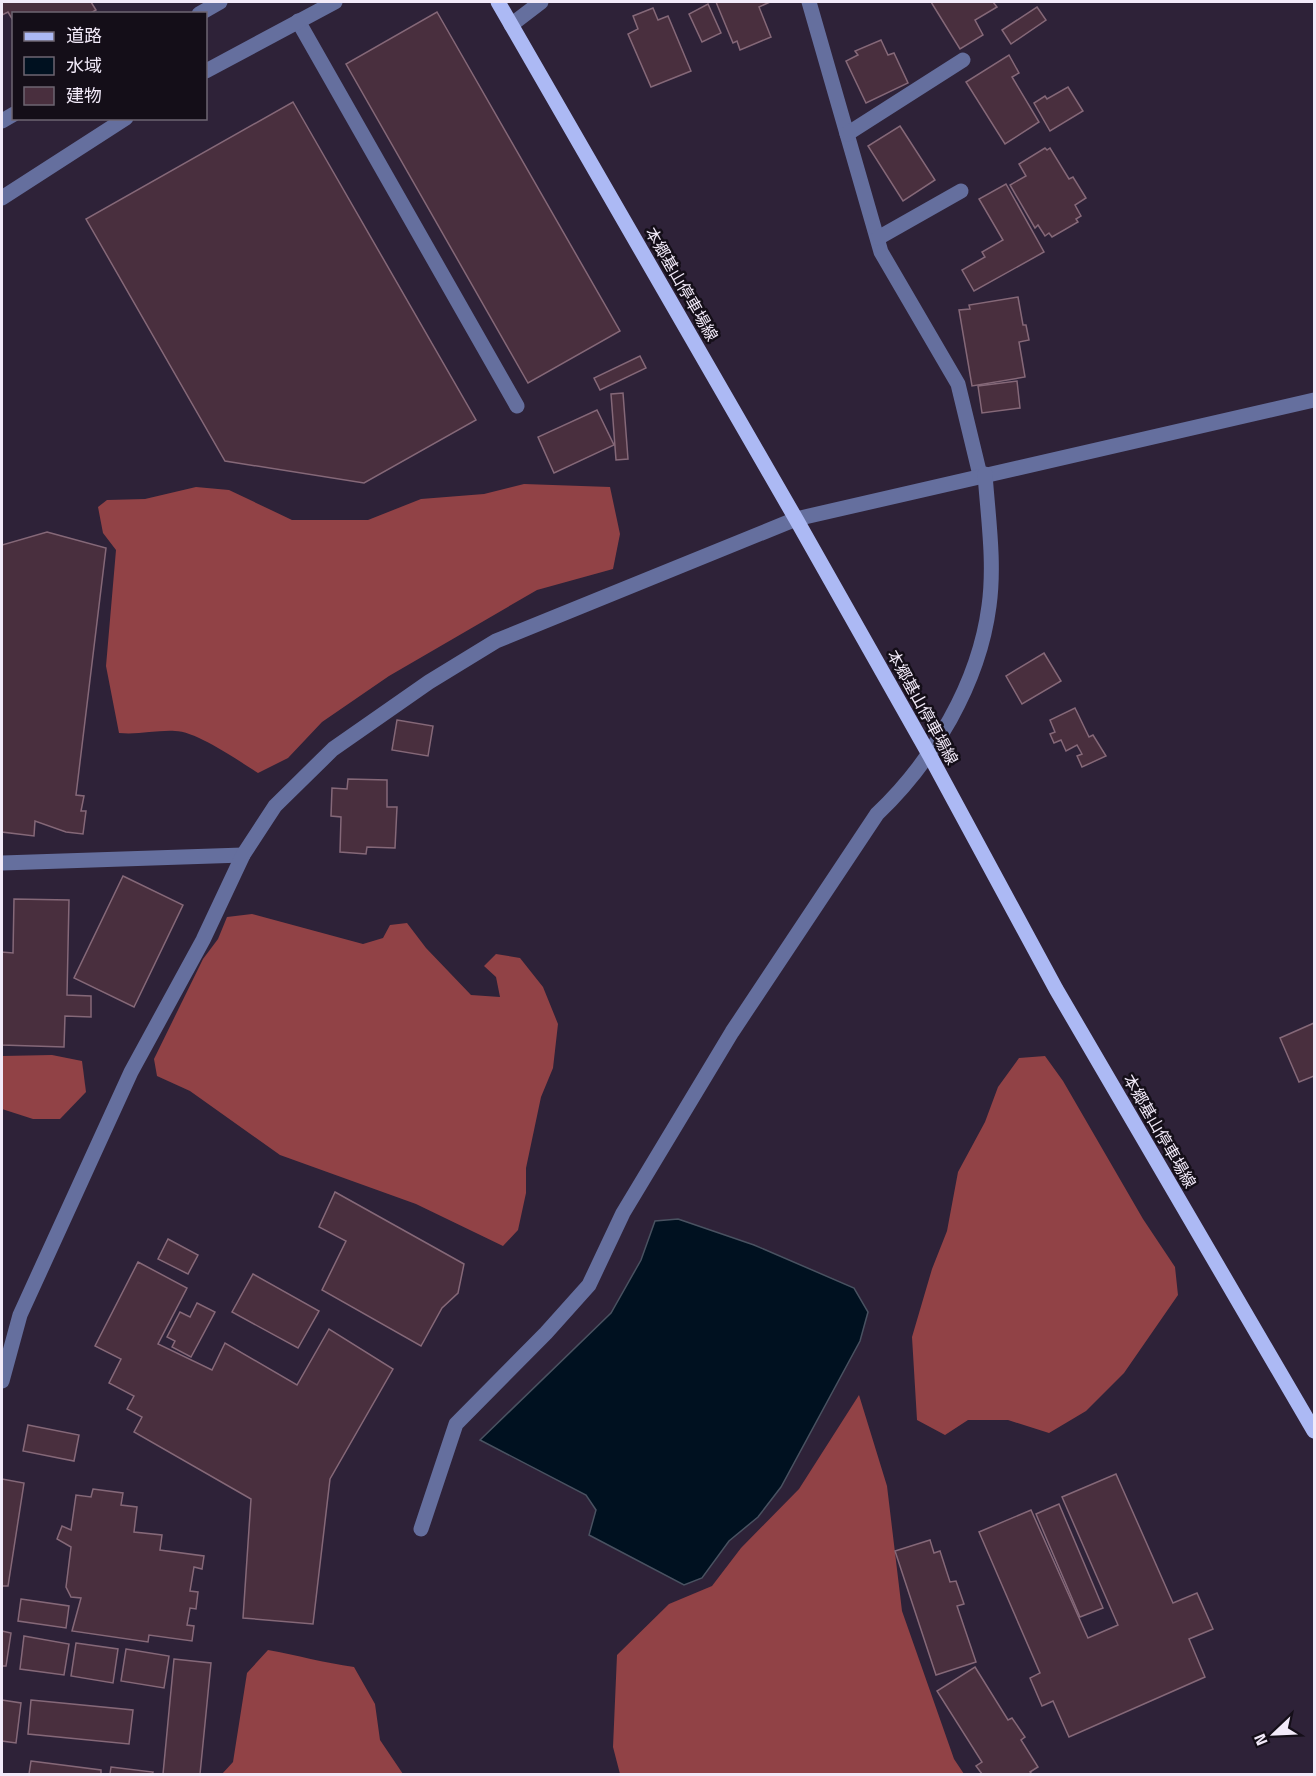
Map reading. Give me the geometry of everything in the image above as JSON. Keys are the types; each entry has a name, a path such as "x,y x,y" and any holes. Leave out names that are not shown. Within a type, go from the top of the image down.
{"main road":[{"name":"本郷基山停車場線","path":"498,2 930,756 1056,989 1314,1431"}],"street":[{"path":"202,12 220,2"},
{"path":"207,70 334,2"},
{"path":"511,25 541,2"},
{"path":"421,1529 456,1424 546,1333 589,1285 622,1213 732,1032 877,814 900,792 930,756 972,679 989,605 990,547 982,474 958,384 882,252 808,2"},
{"path":"298,21 517,406"},
{"path":"847,134 963,60"},
{"path":"2,198 123,120"},
{"path":"878,238 961,190"},
{"path":"2,1381 24,1304 131,1072 203,940 243,855 275,806 333,749 439,676 496,641 796,519 982,474 1314,400"},
{"path":"2,863 243,855"}],"shaded area":[{"path":"524,484 610,487 620,534 613,569 537,590 389,676 322,722 288,758 258,773 217,748 184,732 119,733 106,666 116,550 103,533 98,507 107,500 145,499 196,487 229,490 292,520 368,520 421,499 484,494"},
{"path":"252,914 363,944 383,938 390,925 407,923 426,948 471,995 500,997 496,977 484,966 496,954 520,958 543,987 558,1024 553,1068 541,1097 526,1168 526,1193 518,1230 503,1246 416,1204 280,1155 190,1091 157,1076 154,1059 203,959 218,939 227,917"},
{"path":"52,1055 82,1061 86,1092 60,1119 33,1119 2,1109 2,1056"},
{"path":"1045,1056 1063,1081 1143,1219 1175,1267 1178,1295 1124,1373 1086,1411 1049,1433 1008,1420 968,1420 945,1435 917,1420 912,1337 932,1269 947,1231 958,1172 985,1122 998,1087 1019,1058"},
{"path":"859,1395 887,1486 902,1611 954,1759 964,1774 620,1774 613,1747 617,1655 669,1604 712,1586 741,1548 799,1489"},
{"path":"268,1650 354,1667 375,1704 380,1740 403,1774 222,1774 233,1762 247,1673"}],"water":[{"path":"678,1219 754,1245 854,1288 868,1312 860,1341 781,1487 758,1517 729,1541 702,1578 684,1585 589,1535 596,1510 586,1495 480,1440 611,1313 641,1260 655,1221"}],"building":[{"path":"2,2 91,2 96,10 92,12 12,12 12,19 8,12 2,15"},
{"path":"716,2 770,2 759,7 771,37 740,50 737,41 733,43"},
{"path":"931,2 993,2 997,7 975,20 983,35 960,49"},
{"path":"708,4 721,33 702,42 689,14"},
{"path":"1037,7 1046,20 1011,44 1002,30"},
{"path":"653,8 658,20 668,16 691,71 651,87 628,34 638,29 633,16"},
{"path":"437,12 620,331 528,383 346,64"},
{"path":"881,40 888,55 894,53 908,83 866,103 846,61 858,55 855,51"},
{"path":"1009,55 1019,73 1012,77 1039,122 1005,144 966,82"},
{"path":"1068,87 1083,111 1050,131 1034,103 1045,96 1047,99"},
{"path":"293,102 476,420 364,483 225,461 86,219"},
{"path":"900,126 935,180 903,201 868,146"},
{"path":"1045,148 1047,150 1050,148 1069,179 1073,177 1086,198 1075,205 1081,216 1076,219 1078,222 1052,237 1049,233 1045,236 1038,225 1035,228 1010,185 1026,176 1019,164"},
{"path":"1006,184 1044,252 974,291 962,270 985,257 982,252 1003,240 979,199"},
{"path":"1018,297 1023,325 1026,325 1029,340 1019,342 1025,377 972,386 959,310 970,309 969,305"},
{"path":"640,356 646,368 600,390 594,378"},
{"path":"1017,381 1020,408 982,413 978,386"},
{"path":"623,393 628,459 616,460 611,394"},
{"path":"597,410 614,445 554,473 538,437"},
{"path":"47,532 106,548 76,795 84,796 81,811 86,811 83,834 66,832 35,821 34,836 2,832 2,545"},
{"path":"1044,653 1061,681 1022,704 1006,676"},
{"path":"1075,708 1089,737 1093,735 1106,756 1082,767 1077,756 1082,754 1077,745 1066,751 1061,740 1054,743 1050,734 1055,732 1050,720"},
{"path":"397,720 433,726 428,756 392,750"},
{"path":"348,779 387,780 387,807 397,807 395,848 367,847 366,854 340,852 341,817 331,816 332,788 347,789"},
{"path":"123,876 183,905 134,1007 74,978"},
{"path":"14,899 69,900 67,995 91,996 91,1017 65,1016 64,1047 2,1045 2,952 13,953"},
{"path":"1314,1023 1314,1076 1299,1082 1280,1038"},
{"path":"335,1192 464,1264 458,1293 442,1308 421,1346 322,1290 346,1241 319,1227"},
{"path":"168,1239 198,1255 188,1274 158,1259"},
{"path":"138,1262 187,1288 158,1344 212,1370 225,1343 297,1385 329,1329 393,1369 330,1479 313,1624 243,1618 251,1499 134,1432 142,1417 127,1409 134,1396 109,1383 121,1359 95,1346"},
{"path":"253,1274 319,1311 298,1348 232,1312"},
{"path":"197,1303 215,1312 191,1357 172,1347 175,1341 167,1337 180,1312 190,1317"},
{"path":"28,1425 79,1435 74,1461 23,1451"},
{"path":"1116,1474 1173,1603 1197,1593 1213,1629 1189,1639 1205,1677 1069,1737 1053,1701 1042,1706 1030,1678 1040,1673 979,1532 1031,1510 1088,1638 1118,1625 1062,1497"},
{"path":"2,1479 24,1483 8,1586 2,1586"},
{"path":"93,1489 123,1493 121,1505 137,1507 134,1532 162,1535 160,1550 204,1556 202,1569 194,1567 190,1591 198,1592 196,1609 190,1608 187,1625 194,1626 192,1641 149,1635 148,1642 72,1631 81,1598 71,1597 66,1587 71,1547 57,1539 62,1526 71,1530 76,1495 91,1497"},
{"path":"1059,1504 1103,1608 1080,1617 1036,1514"},
{"path":"930,1540 934,1553 940,1551 950,1582 956,1581 964,1604 957,1606 976,1662 936,1675 895,1551"},
{"path":"21,1599 69,1606 66,1628 18,1621"},
{"path":"2,1631 11,1633 6,1666 2,1666"},
{"path":"24,1636 69,1644 64,1675 20,1669"},
{"path":"76,1643 118,1649 113,1683 71,1676"},
{"path":"126,1649 169,1656 164,1688 121,1681"},
{"path":"174,1659 211,1663 200,1774 163,1774"},
{"path":"975,1667 1008,1720 1012,1718 1025,1737 1021,1740 1038,1767 1030,1772 1032,1774 982,1774 976,1766 982,1762 937,1691"},
{"path":"2,1700 21,1703 16,1743 2,1741"},
{"path":"31,1700 133,1710 129,1744 28,1734"},
{"path":"31,1761 101,1770 101,1774 29,1774"},
{"path":"111,1767 153,1772 152,1774 110,1774"}]}
